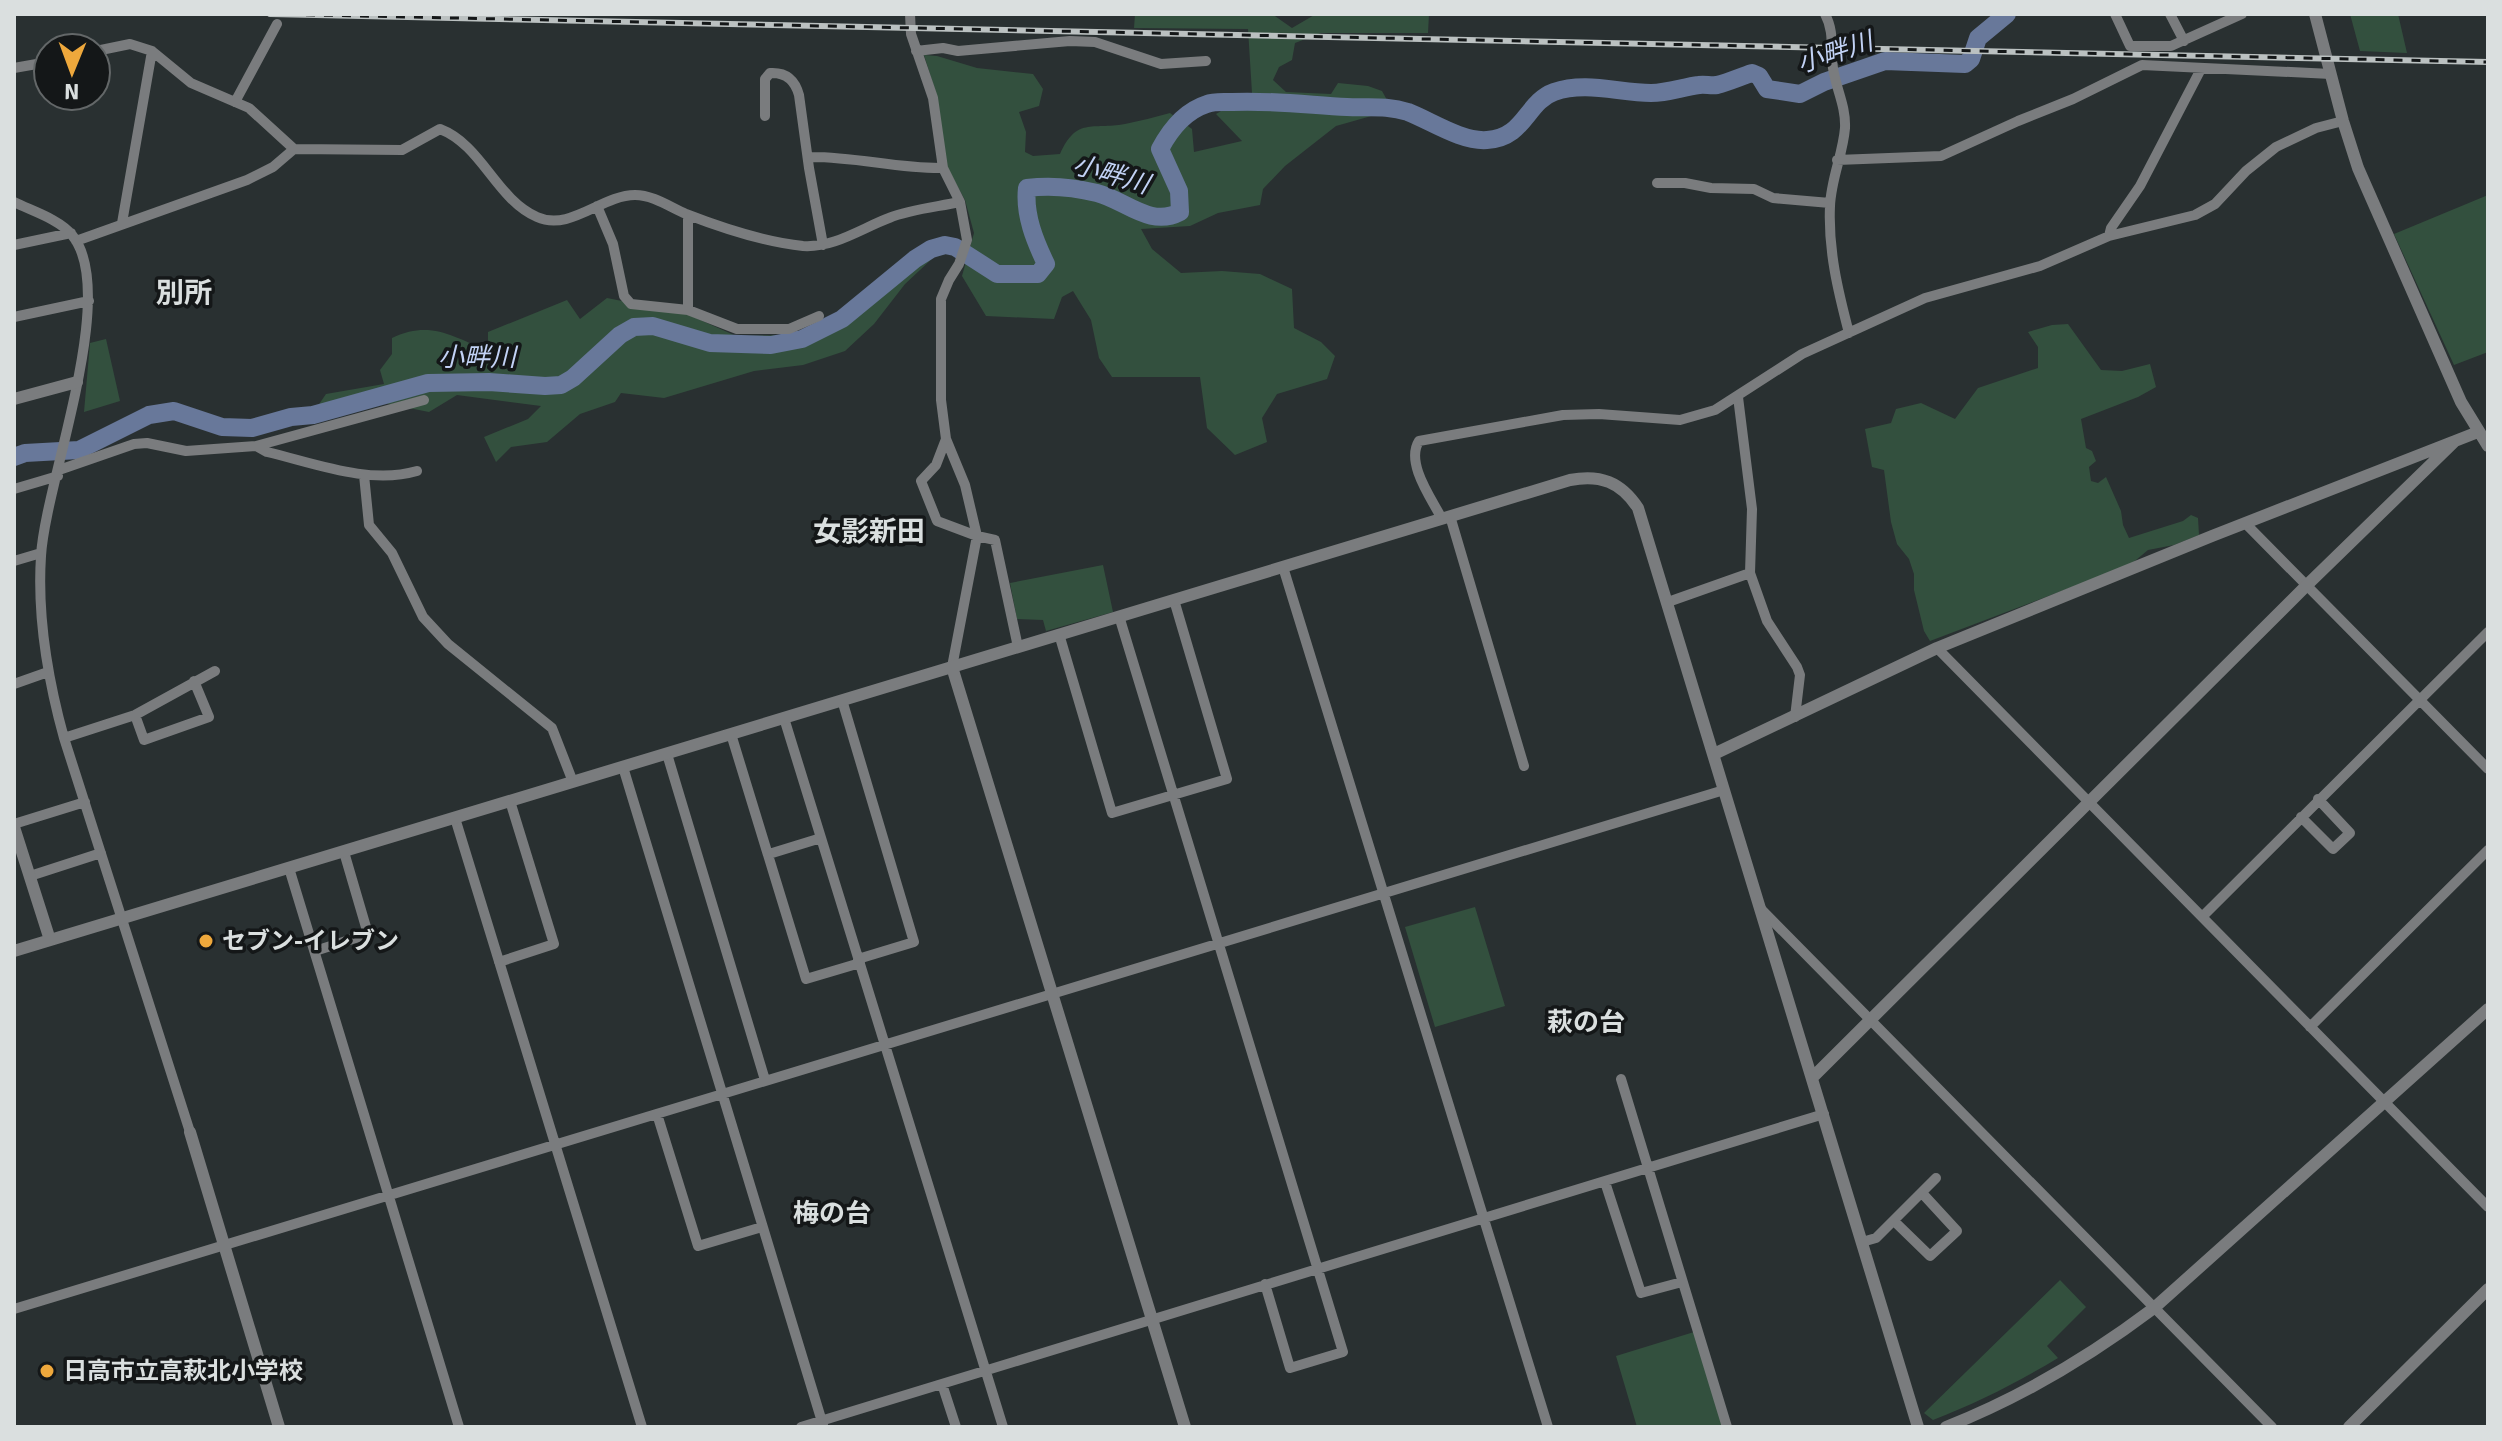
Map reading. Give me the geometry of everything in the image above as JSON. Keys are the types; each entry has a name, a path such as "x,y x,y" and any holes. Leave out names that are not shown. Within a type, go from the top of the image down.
{"street":[{"path":"910,14 911,34 933,98 943,168 960,202 966,223 967,241 941,299 939,369 946,439 965,485 977,536 952,667 1185,1427"},
{"path":"1825,14 1834,41 1834,71 1844,105 1845,126 1830,203 1830,245 1849,333"},
{"path":"2115,14 2130,46 2171,46 2222,18 2242,14"},
{"path":"2170,14 2184,41"},
{"path":"2315,14 2358,168 2461,402 2483,430 2488,446"},
{"path":"235,102 277,24"},
{"path":"916,51 943,48 958,51 1070,41 1095,42 1161,64 1206,61"},
{"path":"112,48 130,44 152,51 191,83 257,113 294,149"},
{"path":"122,223 152,51"},
{"path":"1837,160 1941,156 2073,99 2142,65 2331,74"},
{"path":"2109,236 2111,228 2140,186 2201,69"},
{"path":"765,116 765,79 770,73 787,76 796,84 799,95 823,245"},
{"path":"1524,766 1446,517 1420,475 1415,447 1425,439 1563,415 1599,414 1680,420 1715,410 1802,354 1925,298 2040,266 2109,236 2195,215 2215,204 2246,171 2276,147 2316,128 2343,121"},
{"path":"14,245 74,237 122,223 247,180 273,167 294,149 402,150 440,129 452,134 519,207 548,221 561,221 634,195 650,197 688,215 764,239 805,246 823,245 890,217 960,202"},
{"path":"808,157 847,158 913,168 943,168"},
{"path":"1657,183 1754,189 1773,198 1830,203"},
{"path":"14,202 74,237 89,280 89,301 77,382 41,553 40,585 48,672 64,738 124,918 279,1427"},
{"path":"597,206 613,244 624,296 631,304 688,310 737,329 789,329 819,316"},
{"path":"688,215 688,310"},
{"path":"14,317 89,301"},
{"path":"14,399 77,382"},
{"path":"1738,397 1752,509 1750,573 1767,621 1800,675 1795,717"},
{"path":"14,489 134,444 147,443 186,451 256,446 424,400"},
{"path":"1714,754 1937,648 2483,430"},
{"path":"946,439 936,465 921,481 937,521 995,540 1018,647"},
{"path":"1813,1077 2455,441"},
{"path":"256,446 267,452 364,475 399,476 417,471"},
{"path":"364,475 369,525 392,553 423,617 448,644 552,728 573,782"},
{"path":"14,951 1570,480 1582,477 1605,479 1628,493 1638,508 1918,1427"},
{"path":"2245,523 2488,769"},
{"path":"14,561 41,553"},
{"path":"1283,567 1548,1427"},
{"path":"1668,602 1750,573"},
{"path":"1059,634 1112,813 1227,779 1174,600"},
{"path":"1119,616 1343,1352 1290,1368 1265,1284"},
{"path":"2202,917 2488,632"},
{"path":"1937,648 2488,1207"},
{"path":"64,738 135,715 215,671"},
{"path":"14,684 48,672"},
{"path":"135,715 144,740 209,717 194,681"},
{"path":"731,734 806,979 914,942 842,700"},
{"path":"784,718 1003,1427"},
{"path":"667,754 765,1080"},
{"path":"623,767 822,1424"},
{"path":"14,1309 1724,790"},
{"path":"2301,817 2333,849 2350,833 2318,799"},
{"path":"499,962 554,944 510,801"},
{"path":"50,940 14,826 85,802"},
{"path":"455,818 642,1427"},
{"path":"769,854 821,838"},
{"path":"2310,1027 2488,850"},
{"path":"315,951 368,934 344,852"},
{"path":"30,876 101,853"},
{"path":"289,868 459,1427"},
{"path":"1758,906 2272,1427"},
{"path":"1946,1427 2043,1384 2154,1308 2488,1009"},
{"path":"1621,1079 1727,1427"},
{"path":"657,1114 698,1246 762,1227"},
{"path":"801,1427 822,1424 1317,1267 1485,1219 1824,1114"},
{"path":"1862,1242 1876,1238 1936,1178"},
{"path":"1605,1182 1641,1293 1682,1282"},
{"path":"1894,1221 1930,1256 1957,1231 1922,1193"},
{"path":"2349,1427 2488,1289"},
{"path":"942,1384 956,1427"}],"green space":[{"path":"1135,14 1272,14 1292,28 1316,14 1429,14 1428,33 1321,33 1295,43 1292,60 1279,67 1273,80 1286,92 1331,94 1338,83 1368,86 1382,91 1387,100 1382,113 1336,126 1285,166 1263,189 1260,205 1218,213 1190,226 1141,229 1152,249 1181,273 1222,271 1260,274 1292,289 1294,328 1321,342 1335,356 1327,379 1277,394 1262,418 1267,442 1235,455 1207,428 1200,377 1112,377 1099,358 1091,320 1073,291 1062,297 1054,319 986,316 962,276 974,233 965,200 946,165 937,96 924,55 977,68 1033,74 1043,89 1039,106 1019,112 1026,132 1025,152 1033,156 1060,154 1066,142 1086,127 1125,124 1170,113 1192,129 1194,152 1242,141 1216,114 1252,93 1248,29 1134,28"},
{"path":"2350,14 2398,14 2407,53 2360,51"},
{"path":"2488,195 2488,352 2454,365 2394,234"},
{"path":"935,256 905,284 874,324 845,351 803,365 754,371 664,398 621,393 615,402 580,414 547,442 511,447 496,462 484,437 528,419 541,406 457,395 429,412 384,403 307,422 326,394 384,384 380,370 392,354 392,338 406,333 418,330 441,332 488,351 488,332 567,300 580,319 607,298 687,314 736,336 793,335 872,299 905,272"},
{"path":"2068,324 2101,370 2122,371 2150,364 2156,387 2081,419 2086,448 2092,451 2096,461 2089,467 2091,481 2098,483 2106,477 2129,538 2183,521 2191,515 2198,518 2199,535 2174,545 2148,550 2130,565 1930,641 1924,631 1914,590 1914,574 1909,559 1897,544 1891,522 1884,470 1872,467 1865,429 1891,423 1896,409 1921,403 1955,419 1978,388 2038,368 2038,347 2028,332"},
{"path":"106,339 120,401 84,412 90,343"},
{"path":"1103,565 1113,612 1046,631 1043,620 1017,619 1010,583"},
{"path":"1475,907 1505,1006 1435,1027 1405,927"},
{"path":"2060,1280 2086,1307 2047,1346 2058,1358 1997,1392 1933,1420 1924,1413"},
{"path":"1694,1332 1724,1427 1637,1427 1616,1356"}],"waterway":[{"name":"小畔川","path":"14,457 25,453 79,450 149,415 174,411 222,427 252,428 291,417 313,415 428,383 561,385 573,378 620,335 634,327 653,326 710,343 771,345 802,339 842,319 915,259 945,245 955,247 997,274 1038,274 1046,264 1029,218 1027,188 1088,191 1158,217 1180,212 1179,191 1160,149 1185,116 1210,103 1393,108 1467,138 1487,140 1510,133 1537,103 1554,92 1566,89 1590,87 1657,93 1717,85 1752,73 1759,76 1767,89 1800,94 1824,82 1885,61 1965,64 1971,59 1978,38 2007,14"}],"railway":[{"path":"270,14 2488,62"}],"place":[{"name":"セブン-イレブン","path":"206,941"},
{"name":"日高市立高萩北小学校","path":"47,1371"}],"district":[{"name":"別所","path":"184,293"},
{"name":"女影新田","path":"869,532"},
{"name":"萩の台","path":"1586,1023"},
{"name":"梅の台","path":"832,1214"}]}
